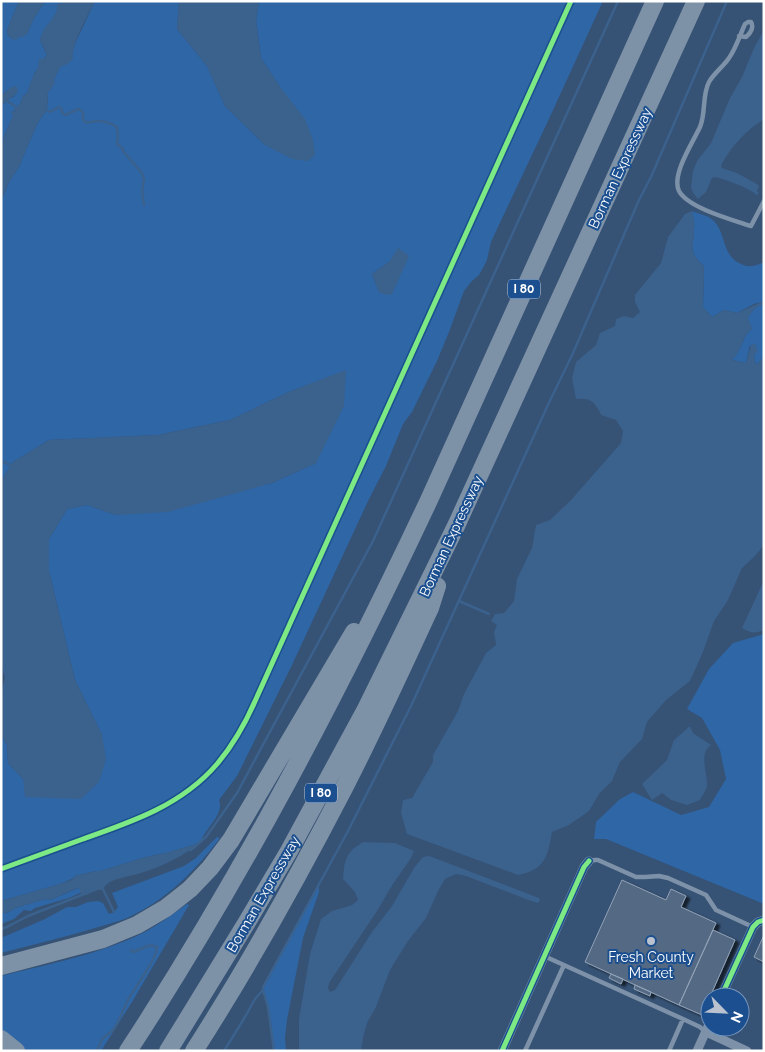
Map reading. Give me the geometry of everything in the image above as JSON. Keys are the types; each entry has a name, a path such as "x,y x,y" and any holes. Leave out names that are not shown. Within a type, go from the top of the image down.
{"highway":[{"name":"I 80","path":"128,1051 211,919 260,834 304,752 393,576 655,1"},
{"name":"Borman Expressway","path":"168,1051 247,922 366,709 456,526 696,1"},
{"path":"194,1051 225,1003 267,931 381,713 430,608 456,526"},
{"path":"1,966 103,939 137,926 166,908 190,889 210,868 231,840 352,634 393,576"},
{"path":"203,1051 225,1003"},
{"path":"1,1039 16,1051"}],"street":[{"path":"502,1051 584,867 589,861"},
{"path":"726,987 753,928 758,922 764,920"},
{"path":"697,1051 704,1037"},
{"path":"717,1037 747,1051"}],"lane":[{"path":"740,36 730,57 708,84 702,122 678,174 677,184 680,193 704,209 751,226 764,201"},
{"path":"589,861 598,860 636,877 659,876 668,878 706,895 716,910 753,928"},
{"path":"544,956 700,1027"},
{"path":"525,1051 564,965"},
{"path":"669,1051 683,1020"}],"shaded area":[{"path":"1,1 19,1 7,30 8,35 12,39 27,34 45,1 63,1 40,40 47,54 34,74 27,93 13,112 1,143 1,106 15,96 8,90 1,95"},
{"path":"19,1 45,1 27,34 16,40 10,37 7,30"},
{"path":"63,1 95,1 77,38 73,59 66,65 61,66 54,79 55,83 48,92 47,110 38,122 20,165 9,182 1,202 1,143 13,116 10,111 15,111 15,108 20,104 38,68 39,59 44,59 47,54 40,39 43,31 55,15 57,4 59,2 61,5"},
{"path":"95,1 179,1 177,29 207,66 225,106 265,145 280,87 261,58 256,21 259,1 603,1 491,242 487,260 479,275 464,291 437,361 412,412 403,424 386,466 292,665 237,776 219,800 220,805 217,816 201,842 101,871 75,876 60,884 1,901 1,735 7,745 8,763 23,779 102,735 75,680 49,571 49,539 67,509 87,505 116,515 272,483 316,463 346,371 291,391 230,420 158,435 49,440 13,462 1,481 1,202 9,182 20,165 38,122 47,110 48,92 54,79 61,65 72,53","holes":["389,262 379,292 372,274"]},
{"path":"179,1 259,1 256,21 261,58 280,87 305,119 313,140 315,155 308,161 292,159 265,145 225,106 207,66 177,29"},
{"path":"764,30 764,119 740,139 721,165 722,168 737,173 757,184 759,186 757,191 759,193 757,195 731,182 715,177 712,178 706,192 698,199 691,187 693,171 697,161 711,143 730,98"},
{"path":"14,86 17,87 18,92 1,106 1,95"},
{"path":"692,211 714,221 721,232 727,250 735,260 750,266 764,262 763,302 754,304 737,313 724,310 712,317 703,307 704,266 693,253 694,224"},
{"path":"692,211 694,224 693,253 704,266 703,307 712,317 724,310 737,313 764,301 764,305 752,311 748,318 752,329 746,335 732,360 746,363 751,345 755,343 758,352 754,354 755,363 757,364 764,357 764,545 742,568 728,600 714,621 690,681 666,700 647,722 642,739 620,762 612,781 599,794 589,811 569,825 552,832 544,861 534,870 518,875 407,834 401,813 403,800 412,798 433,762 433,755 458,711 464,694 486,653 496,645 494,632 497,625 491,621 495,614 504,613 514,601 517,579 532,548 536,525 550,520 571,500 621,443 623,431 616,420 601,415 597,407 589,400 576,399 572,378 576,362 596,345 600,333 615,326 616,319 624,316 633,318 640,312 635,302 635,295 661,263 668,237 685,214"},
{"path":"398,248 409,256 392,294 386,295 379,292 372,274 389,262"},
{"path":"759,305 764,305 764,357 757,364 755,363 754,353 750,345 746,363 732,360 752,329 747,318"},
{"path":"346,370 344,406 316,463 272,483 168,512 116,515 87,505 67,509 49,539 49,571 75,680 102,735 106,759 99,782 81,799 25,797 23,779 8,763 7,745 1,735 1,695 5,677 1,665 1,481 13,462 49,440 158,435 230,420 291,391"},
{"path":"764,580 764,630 750,632 742,628"},
{"path":"764,634 764,904 606,839 594,839 596,822 620,799 633,792 681,815 709,807 726,779 720,750 702,718 687,709 709,669 733,643"},
{"path":"690,726 693,733 711,745 707,749 704,758 707,781 705,792 700,800 687,805 671,800 662,793 652,800 642,784 667,760 674,740"},
{"path":"217,837 220,838 180,883 156,901 128,918 1,953 1,938 45,919 67,907 76,907 88,902 98,901 103,903 109,914 114,912 118,907 112,893 184,866 196,858"},
{"path":"201,842 180,856 149,871 114,880 102,890 86,895 80,893 80,889 77,888 50,900 45,899 15,908 6,913 1,913 1,901 72,880 75,876 101,871"},
{"path":"363,842 395,843 414,851 329,983 328,988 330,992 335,990 423,857 429,856 440,860 539,898 540,901 538,903 531,901 466,876 456,874 445,879 426,918 408,941 390,970 376,1007 367,1023 361,1051 299,1051 299,1019 310,954 321,919 332,911 352,905 358,900 355,892 343,879 344,866 349,853"},
{"path":"319,885 319,892 303,938 287,1020 286,1051 274,1051 268,1007 263,987"},
{"path":"78,888 80,893 31,911 24,910 14,919 1,924 1,913 6,913 15,908 45,899 50,900"},
{"path":"187,904 189,905 101,1051 26,1051 1,1030 1,976 74,958 128,940 151,929"}],"building":[{"name":"Fresh County Market","path":"622,880 666,900 671,889 686,896 681,907 716,923 679,1005 585,962"},
{"path":"713,930 735,940 714,987 700,987 700,1014 679,1005"},
{"path":"764,935 764,962 754,957"},
{"path":"611,974 623,979 621,984 609,978"},
{"path":"635,985 651,992 650,996 634,989"}],"waterway":[{"path":"188,850 191,850 206,837 237,793 373,541 618,1"},
{"path":"274,1051 268,1007 263,987 348,831 411,706 573,353 727,1"},
{"path":"7,101 16,107"},
{"path":"45,109 50,112 59,107 65,115 78,109 83,112 85,122 102,121 117,127 117,144 142,173 144,180 142,191 144,205"},
{"path":"1,461 13,466"},
{"path":"459,601 489,614"},
{"path":"102,887 114,912"},
{"path":"1,929 28,916 87,893"},
{"path":"96,1051 102,1039 115,1027 127,1002 153,960 157,947 151,945 133,952 131,950"},
{"path":"224,1051 255,999 263,990"}],"cycle path":[{"path":"1,869 138,819 172,801 188,791 203,778 217,764 234,741 252,708 571,1"},
{"path":"502,1051 584,867 589,861"},
{"path":"726,987 753,927 758,922 764,920"}],"place":[{"name":"Fresh County Market","path":"651,941"}]}
